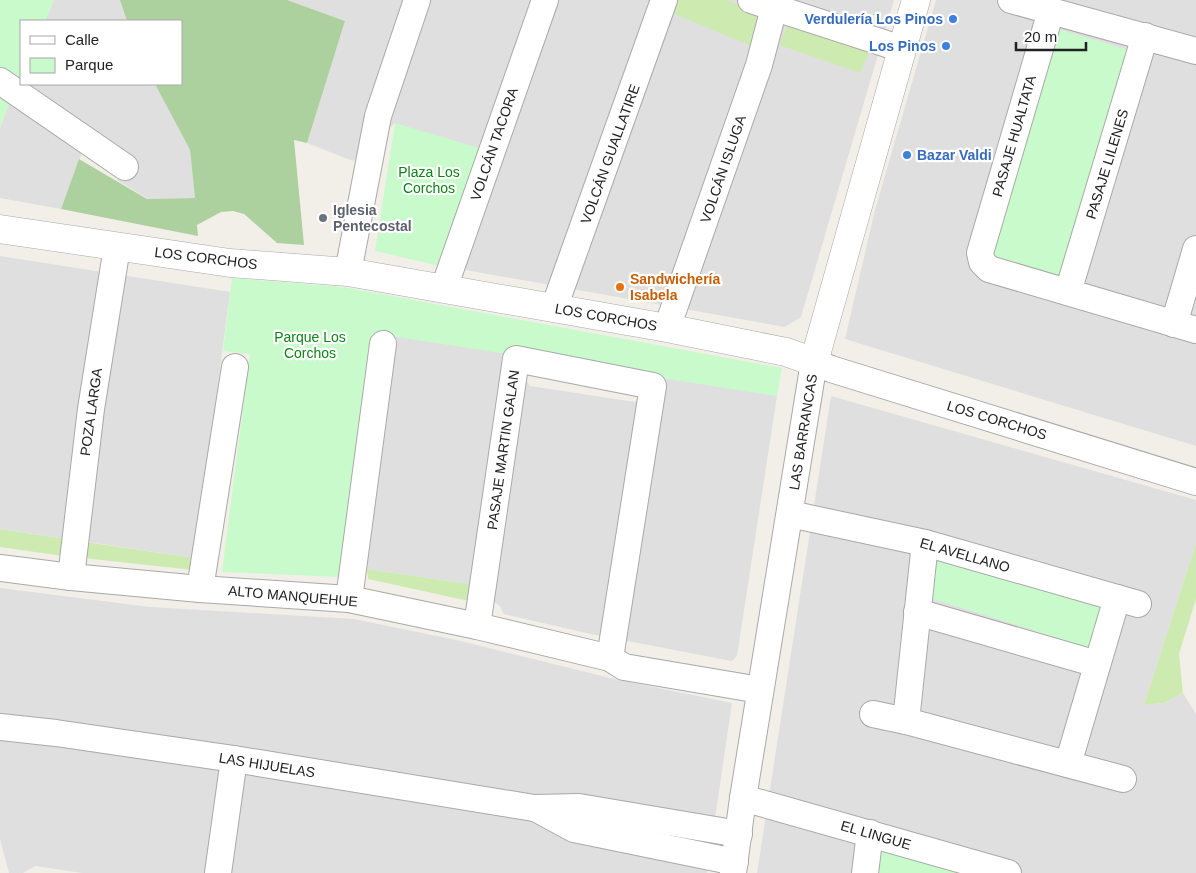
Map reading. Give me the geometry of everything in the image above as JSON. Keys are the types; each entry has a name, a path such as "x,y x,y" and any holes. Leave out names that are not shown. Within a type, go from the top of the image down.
{"street":[{"path":"348,272 378,116 416,0"},
{"name":"VOLCÁN TACORA","path":"444,288 545,0"},
{"name":"VOLCÁN GUALLATIRE","path":"554,308 664,0"},
{"name":"LAS BARRANCAS","path":"734,868 743,798 814,362 916,0"},
{"path":"1011,0 1196,51"},
{"path":"763,4 902,50"},
{"name":"VOLCÁN ISLUGA","path":"667,328 759,65 763,4"},
{"name":"PASAJE HUALTATA","path":"1051,11 980,253 982,262 989,269 1068,292"},
{"name":"PASAJE LILENES","path":"1068,292 1145,36"},
{"path":"0,81 124,167"},
{"name":"LOS CORCHOS","path":"0,230 230,262 348,272 667,328 786,352 831,369 1196,482"},
{"name":"POZA LARGA","path":"70,577 91,409 117,247"},
{"path":"1068,292 1185,327 1196,249"},
{"path":"349,599 383,344"},
{"name":"PASAJE MARTIN GALAN","path":"478,626 516,359 653,386 610,658"},
{"path":"200,589 235,366"},
{"name":"EL AVELLANO","path":"790,514 926,543 1128,601 1097,664"},
{"path":"906,721 926,543"},
{"name":"ALTO MANQUEHUE","path":"0,568 70,577 200,589 349,599 478,626 610,658 624,667 762,683"},
{"path":"917,612 1097,664 1068,764"},
{"path":"873,714 906,721 1123,779"},
{"name":"LAS HIJUELAS","path":"0,727 56,733 234,759 534,808 579,807 739,834"},
{"path":"218,873 234,759"},
{"name":"EL LINGUE","path":"743,798 870,833 969,868 1008,873"},
{"name":"LAS HIJUELAS","path":"534,808 574,829 734,868"},
{"path":"865,873 870,833"}],"shaded area":[{"path":"54,0 120,0 127,20 45,20"},
{"path":"287,0 894,0 801,317 785,327 460,269 395,123 353,161 307,143 345,21"},
{"path":"936,0 1196,0 1196,446 845,339 875,210"},
{"path":"20,74 20,85 156,85 190,150 195,198 148,199 117,180 133,165 90,131 61,209 0,198 0,128"},
{"path":"0,256 230,292 195,558 0,529"},
{"path":"396,336 507,353 530,386 635,402 668,378 777,396 737,656 732,661 591,634 504,614 500,606 468,584 367,569"},
{"path":"831,396 1196,500 1196,543 1144,705 1164,703 1183,693 1196,714 1196,873 757,873"},
{"path":"0,588 150,607 354,619 461,641 614,679 732,703 707,873 82,873 35,866 23,873 9,873 0,839"}],"green space":[{"path":"0,0 54,0 45,20 20,20 20,74 0,128"},
{"path":"120,0 287,0 345,21 307,143 294,140 304,245 277,243 244,214 233,211 221,212 197,225 198,236 61,209 79,159 147,199 195,198 190,150 156,85 182,85 182,20 127,20"},
{"path":"676,0 726,0 767,15 756,48 672,13"},
{"path":"788,24 869,53 860,73 779,45"},
{"path":"1058,29 1132,51 1064,283 987,260"},
{"name":"Plaza Los Corchos","path":"395,123 486,150 444,267 375,251"},
{"name":"Parque Los Corchos","path":"232,278 343,287 782,368 777,396 372,333 339,577 222,572 250,354 223,351"},
{"path":"0,529 66,539 63,556 0,547"},
{"path":"85,542 195,558 193,570 83,558"},
{"path":"1196,543 1196,599 1179,654 1183,693 1164,703 1144,705"},
{"path":"929,547 1111,602 1096,650 924,596"},
{"path":"367,569 468,584 475,592 469,601 368,579"},
{"path":"877,845 959,871 959,873 872,873"}],"place":[{"name":"Verdulería Los Pinos","path":"953,19"},
{"name":"Los Pinos","path":"946,46"},
{"name":"Bazar Valdi","path":"907,155"},
{"name":"Iglesia Pentecostal","path":"323,218"},
{"name":"Sandwichería Isabela","path":"620,287"}]}
